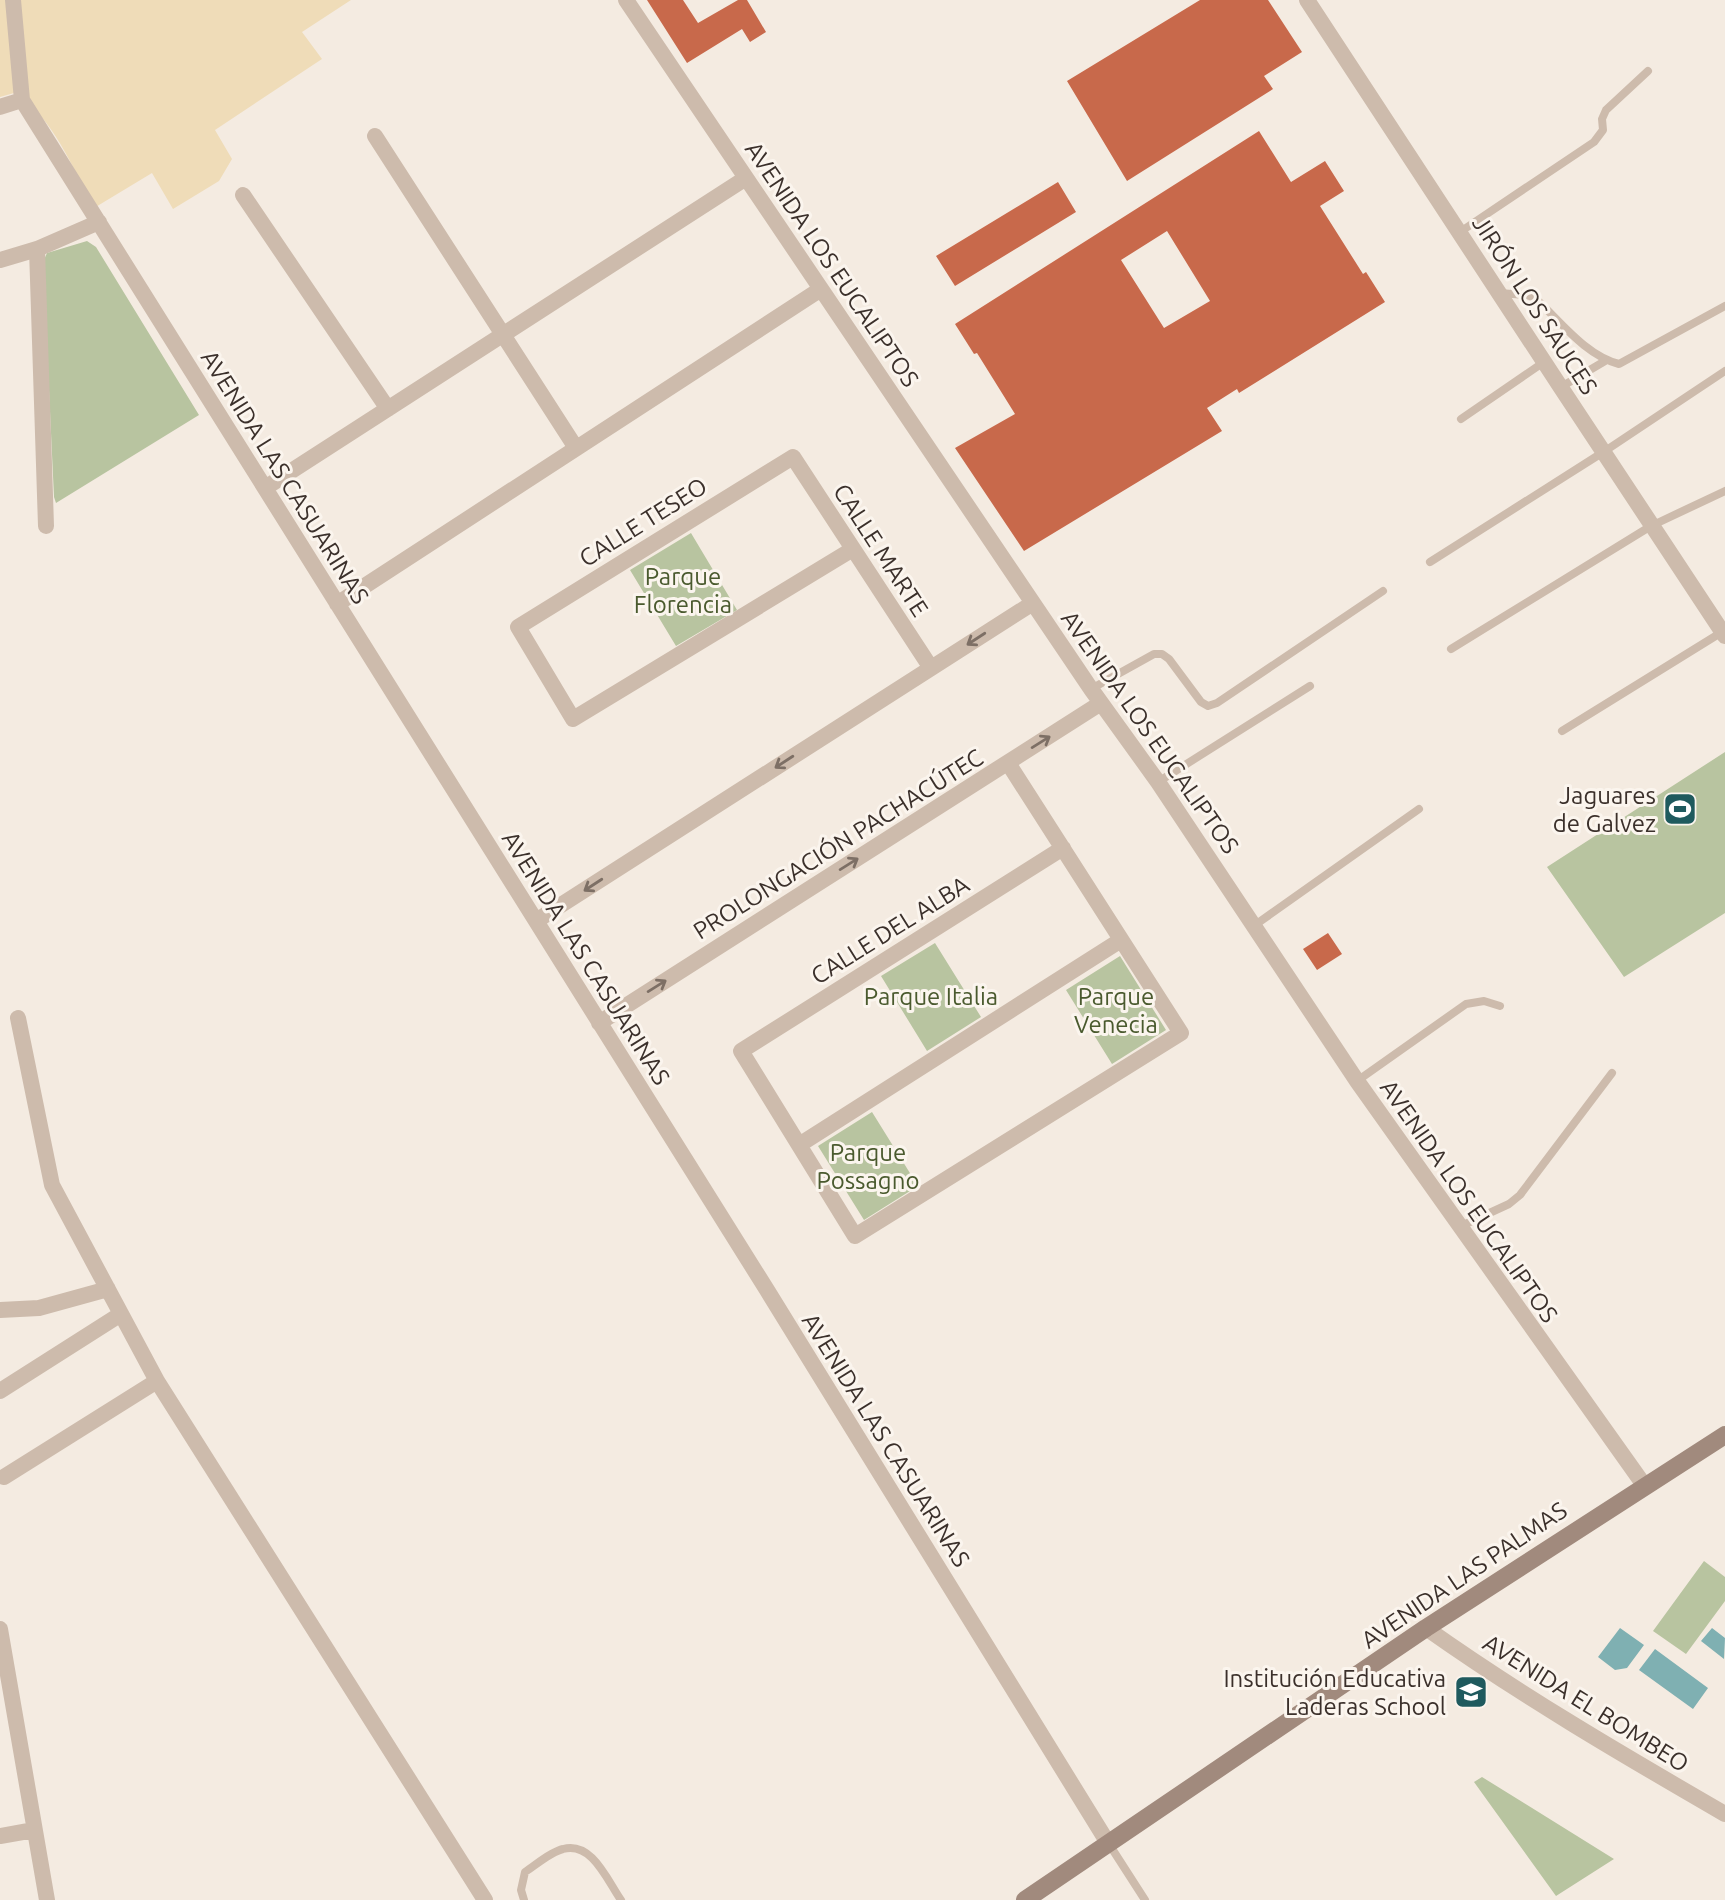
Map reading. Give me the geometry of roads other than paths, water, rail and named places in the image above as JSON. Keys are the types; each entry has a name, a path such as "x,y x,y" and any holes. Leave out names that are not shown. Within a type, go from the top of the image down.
{"main road":[{"name":"AVENIDA LAS PALMAS","path":"1025,1900 1426,1628 1725,1435"}],"street":[{"path":"0,107 22,100 13,0"},
{"name":"AVENIDA LOS EUCALIPTOS","path":"626,0 1091,689 1255,925 1282,971 1357,1081 1644,1485"},
{"name":"JIRÓN LOS SAUCES","path":"1307,0 1724,634"},
{"name":"AVENIDA LAS CASUARINAS","path":"22,100 600,1023 1108,1843"},
{"path":"375,136 576,448"},
{"path":"265,488 746,178"},
{"path":"243,195 388,409"},
{"path":"0,260 37,249 99,222"},
{"path":"37,249 46,526"},
{"path":"337,604 821,289"},
{"name":"CALLE MARTE","path":"793,457 931,668"},
{"name":"CALLE TESEO","path":"793,457 518,627 573,719 853,549"},
{"path":"536,921 1034,603"},
{"name":"PROLONGACIÓN PACHACÚTEC","path":"600,1023 1101,703"},
{"path":"1008,763 1063,848 1181,1034 855,1236 799,1145 1121,940"},
{"name":"CALLE DEL ALBA","path":"799,1145 741,1051 1063,848"},
{"path":"18,1018 52,1185 157,1381 485,1900"},
{"path":"0,1310 38,1308 108,1289"},
{"path":"0,1391 121,1314"},
{"path":"4,1477 157,1381"},
{"name":"AVENIDA EL BOMBEO","path":"1426,1628 1494,1677 1725,1814"},
{"path":"0,1629 47,1900"},
{"path":"0,1836 34,1830"}],"lane":[{"path":"1460,232 1594,142 1603,130 1602,119 1606,110 1648,71"},
{"path":"1499,293 1535,298 1588,348 1605,361 1619,364 1725,306"},
{"path":"1561,387 1605,361"},
{"path":"1461,419 1544,362"},
{"path":"1430,562 1725,371"},
{"path":"1451,649 1651,526 1725,491"},
{"path":"1091,689 1154,654 1162,654 1169,659 1201,702 1208,706 1217,703 1383,591"},
{"path":"1562,731 1724,634"},
{"path":"1158,782 1310,686"},
{"path":"1255,925 1419,809"},
{"path":"1357,1081 1466,1004 1483,1001 1500,1006"},
{"path":"1459,1227 1509,1204 1520,1195 1612,1073"},
{"path":"1108,1843 1145,1900"},
{"path":"524,1900 521,1890 525,1872 561,1849 576,1848 589,1854 621,1900"}],"water":[{"path":"1620,1628 1644,1645 1627,1668 1615,1670 1598,1657"},
{"path":"1712,1628 1725,1638 1724,1659 1701,1641"},
{"path":"1655,1649 1708,1688 1693,1709 1639,1670"}],"place":[{"name":"Jaguares de Galvez","path":"1680,809"},
{"name":"Institución Educativa Laderas School","path":"1471,1692"}],"park label":[{"name":"Parque Florencia","path":"683,590"},
{"name":"Parque Italia","path":"931,996"},
{"name":"Parque Venecia","path":"1116,1010"},
{"name":"Parque Possagno","path":"868,1166"}]}
